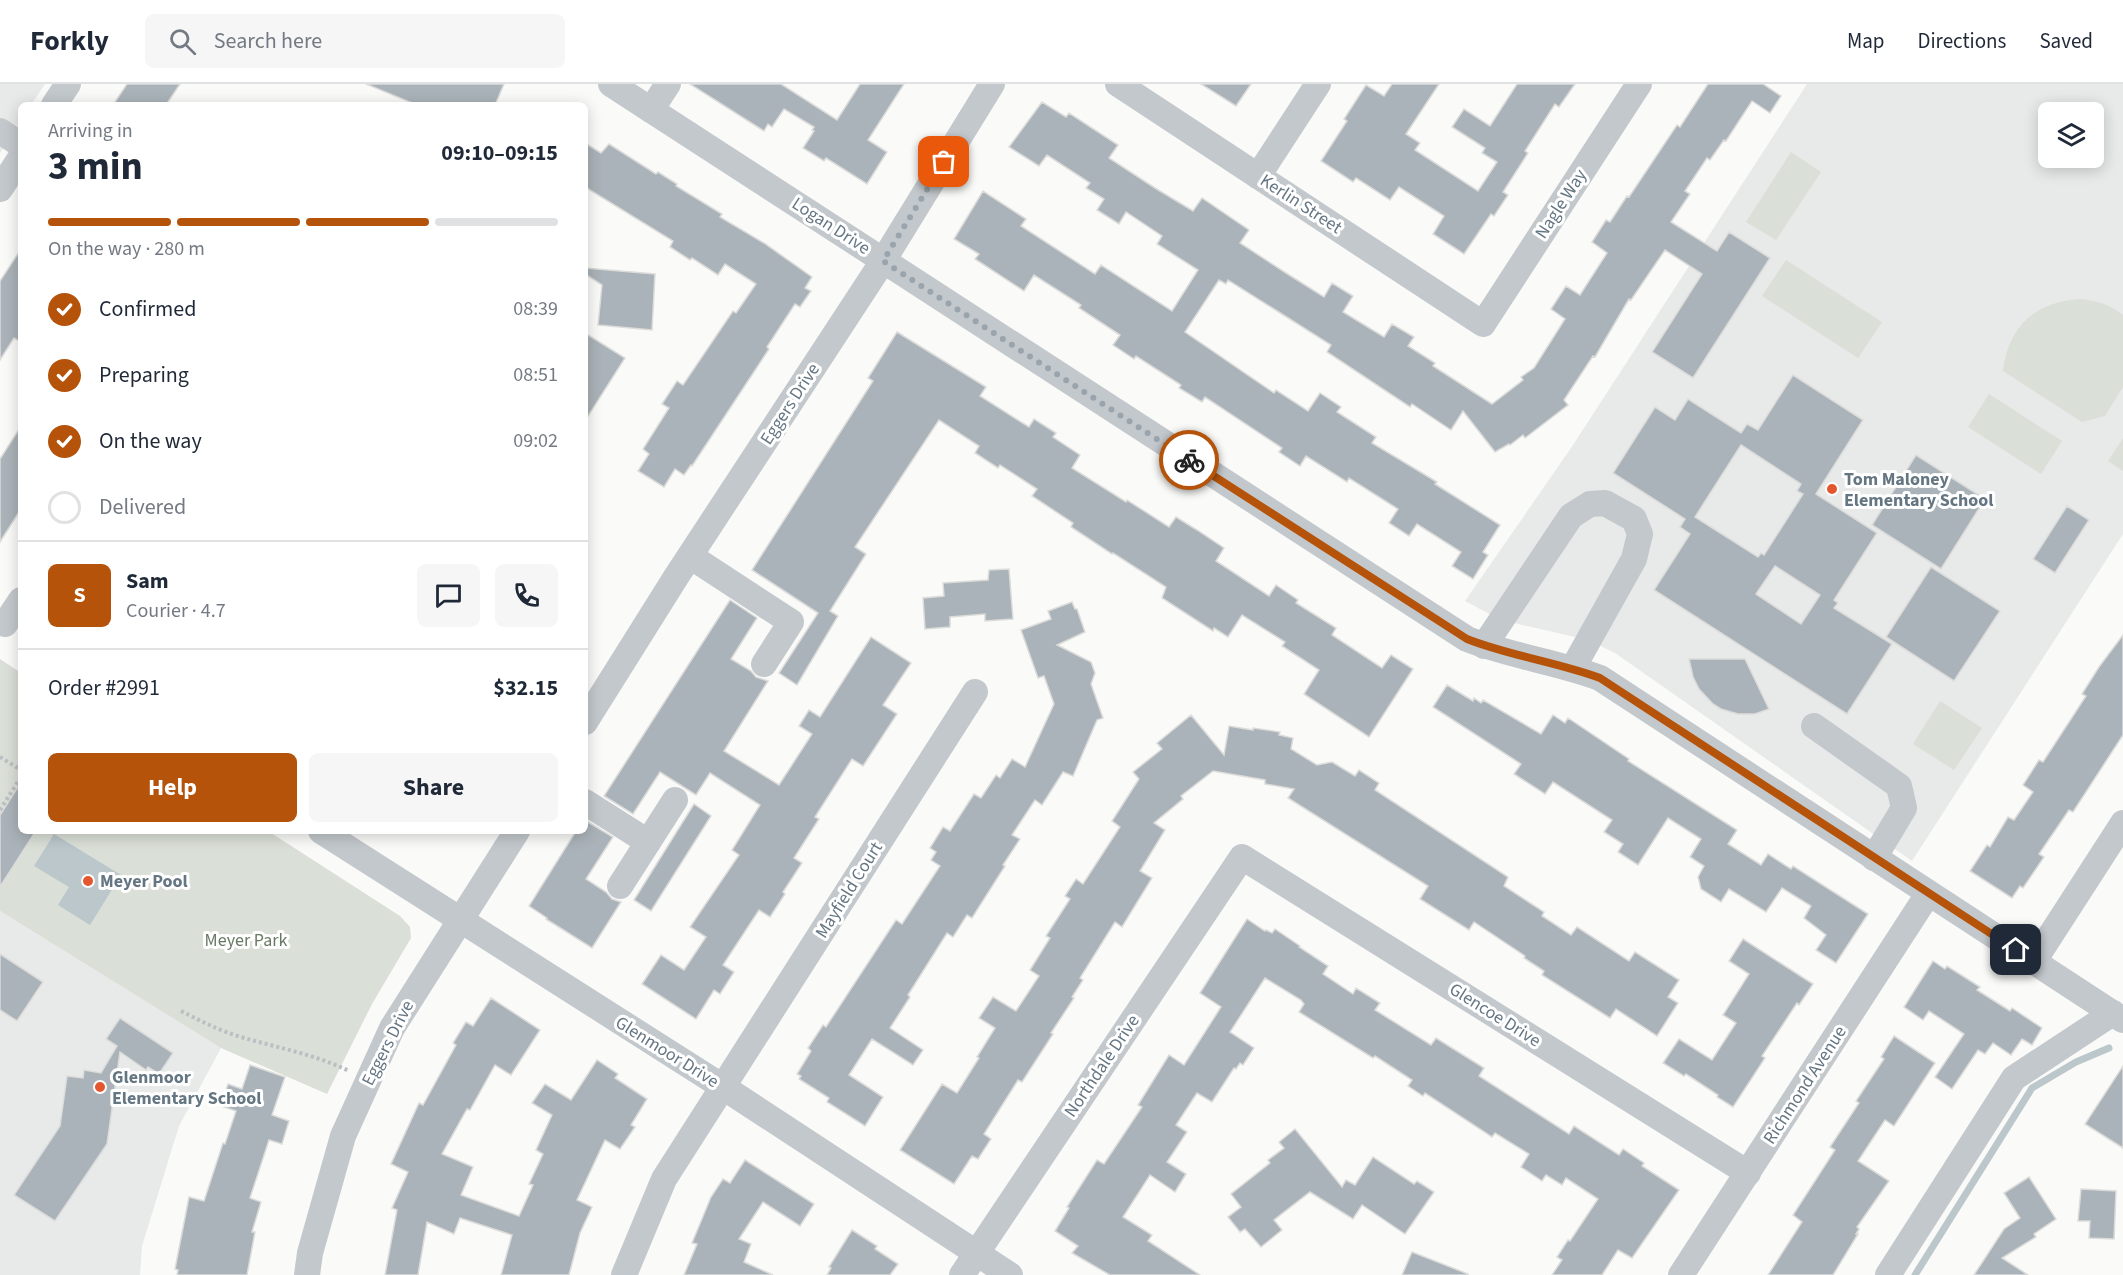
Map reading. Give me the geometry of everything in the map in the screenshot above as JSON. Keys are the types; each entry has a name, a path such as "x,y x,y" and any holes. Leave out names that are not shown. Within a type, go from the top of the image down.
{"street":[{"path":"56,102 68,84"},
{"name":"Logan Drive","path":"611,84 1467,639 1484,646 1573,668 1600,678 2118,1016"},
{"path":"651,110 668,84"},
{"name":"Eggers Drive","path":"588,717 690,556 883,261 992,84"},
{"name":"Kerlin Street","path":"1118,84 1483,324"},
{"path":"1258,176 1318,84"},
{"name":"Nagle Way","path":"1483,324 1639,84"},
{"path":"0,131 18,143"},
{"path":"0,189 18,162"},
{"path":"1484,646 1570,516 1590,504 1605,503 1634,519 1640,534 1634,560 1573,668"},
{"path":"690,556 791,622 764,664"},
{"path":"9,627 18,607"},
{"name":"Mayfield Court","path":"624,1275 664,1179 975,692"},
{"path":"1814,726 1899,786 1904,808 1874,858"},
{"path":"620,886 675,800"},
{"path":"588,804 648,842"},
{"path":"2034,961 2123,823"},
{"name":"Glenmoor Drive","path":"326,834 1010,1275"},
{"name":"Eggers Drive","path":"307,1275 310,1253 343,1136 392,1028 515,834"},
{"name":"Glencoe Drive","path":"1242,857 1748,1173"},
{"name":"Northdale Drive","path":"962,1275 1242,857"},
{"name":"Richmond Avenue","path":"1681,1275 1928,894"},
{"path":"1888,1275 2014,1078 2118,1016"}],"path":[{"path":"0,757 18,768"},
{"path":"0,810 18,782"},
{"path":"181,1011 241,1037 325,1060 368,1081"}],"shaded area":[{"path":"0,84 45,84 33,102 18,102 18,126 0,153"},
{"name":"Tom Maloney Elementary School","path":"1807,84 2123,84 2123,534 1912,861 1615,653 1588,640 1501,620 1465,601 1573,445"},
{"name":"Meyer Pool","path":"54,834 121,875 90,925 58,905 69,887 34,866"},
{"name":"Glenmoor Elementary School","path":"0,911 221,1048 179,1126 142,1246 140,1275 0,1275"}],"green space":[{"path":"1791,152 1821,172 1776,240 1746,222"},
{"path":"1786,260 1882,322 1858,358 1762,296"},
{"path":"2078,299 2102,303 2123,315 2123,387 2105,416 2082,422 2003,371 2011,342 2017,330 2026,320 2048,306"},
{"path":"1989,394 2062,441 2041,474 1968,427"},
{"path":"2123,438 2123,471 2108,461"},
{"name":"Meyer Park","path":"0,659 18,671 18,834 273,834 400,916 410,927 411,938 372,1004 327,1094 221,1048 0,911"},
{"path":"1940,701 1982,728 1954,770 1913,744"}],"building":[{"path":"127,84 180,84 168,102 115,102"},
{"path":"366,84 504,84 496,102 410,102"},
{"path":"690,84 781,84 837,120 860,84 904,84 868,140 887,152 867,184 826,158 824,161 803,148 814,131 812,130 814,127 784,109 772,127 768,124 764,131"},
{"path":"1201,84 1251,84 1236,106"},
{"path":"1392,84 1439,84 1406,134 1420,143 1415,150 1478,191 1497,162 1482,153 1485,148 1452,127 1464,109 1490,126 1517,84 1575,84 1559,107 1555,104 1525,151 1528,153 1503,192 1508,195 1494,216 1491,214 1464,254 1433,234 1444,216 1399,187 1390,200 1356,178 1353,182 1321,161 1347,121 1344,119 1366,85 1384,96"},
{"path":"1708,84 1763,84 1781,96 1770,113 1752,101 1726,141 1724,140 1710,160 1707,158 1685,191 1690,194 1671,222 1717,251 1729,232 1770,258 1693,378 1652,352 1702,274 1665,250 1631,300 1629,299 1595,357 1593,356 1564,400 1568,405 1525,438 1523,435 1510,445 1495,452 1463,411 1451,430 1412,404 1410,407 1327,352 1331,345 1228,280 1226,284 1219,280 1185,332 1274,393 1276,390 1308,411 1320,393 1341,407 1337,412 1376,437 1372,443 1437,482 1435,484 1500,525 1483,552 1488,555 1473,579 1452,566 1461,552 1417,524 1409,536 1389,523 1398,509 1349,478 1347,482 1306,456 1300,466 1279,452 1282,448 1205,397 1202,402 1179,388 1181,385 1136,356 1134,359 1113,345 1120,335 1079,308 1081,305 1034,275 1024,291 975,259 979,254 954,239 983,191 1026,219 1021,226 1095,274 1101,265 1172,311 1198,270 1157,244 1162,236 1126,212 1119,224 1097,210 1104,199 1086,188 1090,183 1047,155 1039,166 1009,147 1042,102 1066,117 1069,113 1118,145 1109,158 1155,188 1193,211 1202,198 1249,230 1240,243 1324,297 1332,283 1353,296 1343,312 1384,337 1392,324 1414,337 1408,346 1435,363 1433,366 1492,404 1523,380 1521,377 1534,368 1565,319 1551,309 1566,286 1580,295 1607,253 1592,242 1606,220 1610,222 1627,196 1629,197 1677,125 1680,127"},
{"path":"609,144 656,174 658,172 677,184 676,186 722,214 720,217 764,243 812,277 805,288 811,291 800,307 795,304 767,347 769,349 692,466 684,475 675,469 664,487 638,471 649,454 643,449 669,408 662,404 677,381 683,385 733,311 736,313 756,284 725,264 718,275 670,247 673,241 588,189 588,145 601,153"},
{"path":"18,254 18,340 14,338 0,360 0,281"},
{"path":"588,268 655,274 652,330 598,325 602,285 588,276"},
{"path":"897,332 986,387 980,396 1029,427 1034,419 1056,433 1053,437 1080,455 1072,468 1169,527 1176,517 1197,530 1224,548 1216,561 1269,596 1276,585 1298,600 1296,603 1336,628 1332,635 1382,668 1391,655 1413,669 1369,737 1304,694 1319,670 1282,646 1285,642 1242,615 1228,637 1214,628 1213,631 1162,598 1166,587 1071,527 1073,523 1032,496 1037,489 1000,465 998,468 975,453 979,446 939,420 855,547 866,554 830,611 838,616 797,685 779,673 818,613 752,570 873,381 868,378"},
{"path":"588,335 625,358 588,416"},
{"path":"1793,375 1863,420 1816,494 1877,533 1834,600 1838,603 1834,608 1892,644 1847,714 1654,590 1690,534 1680,527 1685,519 1613,473 1655,407 1675,420 1688,399 1741,433 1747,424 1758,430","holes":["1741,445 1801,484 1797,491 1803,494 1764,555 1761,553 1758,557 1695,517","1775,566 1820,595 1801,624 1756,594"]},
{"path":"18,431 18,514 0,542 0,459"},
{"path":"1916,455 1985,499 1941,569 1872,525"},
{"path":"2067,506 2089,520 2055,573 2033,559"},
{"path":"1931,567 2000,611 1954,681 1886,637"},
{"path":"1009,569 1013,619 985,621 985,614 950,617 950,627 925,629 923,598 944,596 943,583 988,580 989,570"},
{"path":"730,600 757,618 731,659 751,671 756,677 768,681 724,751 779,785 812,734 799,726 809,710 820,717 871,637 911,663 883,705 897,714 863,766 852,759 815,817 819,819 794,858 802,863 783,892 785,894 770,917 759,910 723,965 734,972 720,994 714,990 696,1019 642,984 661,955 684,970 706,937 690,927 739,855 732,850 760,805 710,773 696,795 660,772 633,814 604,796"},
{"path":"1072,602 1077,609 1085,632 1057,645 1091,662 1095,673 1091,684 1103,718 1097,720 1073,776 1063,772 1042,805 1035,800 1012,835 1020,839 972,918 967,915 953,937 947,933 908,995 910,997 890,1028 923,1050 913,1065 872,1039 849,1075 883,1097 865,1126 827,1102 829,1098 799,1079 801,1076 797,1074 811,1051 808,1048 823,1025 826,1027 896,920 902,924 940,866 931,860 936,852 930,848 943,827 950,831 974,794 981,798 996,775 1000,778 1012,759 1025,767 1054,704 1044,676 1038,678 1021,630 1051,619 1048,611"},
{"path":"2123,635 2123,735 2073,812 2069,810 2039,854 2044,857 2023,888 2020,886 2012,898 1970,871 1987,845 1990,847 2008,817 2014,820 2033,792 2023,785 2039,760 2043,762 2086,696 2082,694 2099,667"},
{"path":"1689,659 1745,659 1769,709 1755,714 1738,714 1713,704 1699,689 1693,677"},
{"path":"1447,685 1473,701 1474,698 1481,703 1483,700 1541,734 1553,715 1565,723 1568,718 1629,759 1628,761 1737,830 1728,844 1761,865 1768,854 1791,869 1793,866 1868,914 1836,963 1816,950 1826,935 1804,918 1811,906 1782,888 1766,912 1729,889 1721,902 1701,889 1698,877 1704,866 1690,857 1701,839 1668,818 1638,865 1618,852 1623,844 1604,832 1612,820 1553,782 1545,794 1514,774 1521,764 1433,707"},
{"path":"1191,715 1224,755 1229,726 1253,730 1253,728 1280,732 1279,735 1293,738 1291,749 1317,765 1332,762 1355,776 1359,770 1379,783 1375,790 1508,877 1504,886 1544,912 1542,916 1571,935 1577,927 1629,961 1635,952 1679,980 1668,997 1678,1003 1657,1036 1616,1009 1610,1018 1542,975 1544,971 1524,958 1525,956 1474,922 1469,930 1420,899 1428,886 1288,798 1294,789 1265,784 1265,780 1213,771 1181,796 1183,799 1154,823 1165,830 1140,871 1152,878 1122,927 1115,922 1080,978 1083,980 1051,1033 1053,1034 1022,1082 1018,1080 984,1134 991,1139 978,1159 972,1156 954,1184 900,1150 942,1084 957,1093 979,1058 977,1057 995,1028 979,1018 993,997 1016,1011 1039,976 1030,970 1050,938 1046,936 1070,899 1065,896 1076,879 1083,884 1120,827 1112,821 1139,779 1133,772 1162,749 1157,743"},
{"path":"18,787 18,834 34,834 0,887 0,815"},
{"path":"694,804 711,816 651,911 634,900"},
{"path":"588,822 613,837 586,879 606,892 612,899 621,902 592,948 529,906 574,834 588,834"},
{"path":"1247,919 1265,931 1272,933 1275,929 1300,946 1328,966 1323,974 1353,994 1356,988 1380,1003 1375,1010 1431,1045 1436,1038 1484,1068 1479,1076 1569,1134 1574,1126 1619,1155 1623,1149 1644,1163 1642,1166 1679,1190 1632,1258 1618,1250 1602,1275 1552,1275 1562,1260 1557,1257 1598,1199 1566,1178 1562,1185 1546,1175 1542,1181 1521,1167 1529,1154 1495,1133 1492,1137 1425,1093 1423,1096 1408,1086 1412,1080 1299,1012 1304,1004 1301,1000 1265,978 1230,1032 1254,1048 1243,1065 1240,1063 1236,1069 1234,1068 1212,1102 1197,1093 1176,1125 1187,1132 1167,1162 1186,1174 1175,1192 1150,1175 1123,1217 1152,1235 1148,1241 1200,1275 1110,1275 1072,1253 1078,1246 1055,1231 1069,1208 1067,1207 1097,1160 1104,1164 1142,1107 1138,1105 1169,1055 1184,1065 1221,1007 1200,993"},
{"path":"1743,939 1813,984 1799,1005 1797,1003 1762,1056 1765,1058 1733,1107 1686,1074 1684,1076 1663,1063 1679,1039 1712,1060 1736,1023 1723,1015 1749,974 1729,961"},
{"path":"0,954 43,982 17,1021 0,1010"},
{"path":"1933,961 1945,969 1947,966 1980,987 1977,990 2010,1011 2012,1008 2042,1028 2032,1045 2022,1039 2011,1055 1993,1043 1985,1054 1978,1050 1952,1089 1935,1077 1964,1034 1929,1011 1923,1020 1904,1007"},
{"path":"491,998 540,1030 511,1075 495,1065 442,1154 473,1167 461,1195 519,1216 533,1185 529,1184 543,1154 536,1150 552,1115 532,1103 545,1084 571,1100 597,1060 618,1074 615,1078 647,1099 631,1125 635,1127 620,1149 605,1140 577,1200 592,1207 580,1233 569,1275 501,1275 512,1235 460,1218 454,1234 427,1222 418,1275 385,1275 397,1210 392,1208 408,1172 391,1164 419,1103 423,1105 456,1045 453,1043 466,1022 473,1026"},
{"path":"120,1018 173,1053 159,1074 148,1067 146,1070 120,1052 107,1144 55,1221 14,1195 60,1126 67,1076 83,1078 84,1070 101,1073 117,1046 106,1039"},
{"path":"1894,1036 1935,1063 1894,1126 1885,1120 1858,1161 1889,1181 1857,1227 1859,1229 1856,1234 1858,1234 1833,1275 1768,1275 1802,1222 1793,1215 1835,1150 1830,1147 1859,1103 1856,1101 1884,1059 1881,1057"},
{"path":"250,1065 285,1077 272,1115 289,1121 282,1144 269,1140 250,1198 261,1202 252,1232 255,1232 247,1275 177,1275 178,1270 175,1269 189,1197 204,1201 236,1111 221,1106 228,1084 242,1089"},
{"path":"2123,1066 2123,1148 2085,1124"},
{"path":"1295,1129 1342,1187 1346,1180 1355,1185 1373,1157 1414,1184 1417,1181 1434,1192 1405,1234 1362,1205 1353,1219 1310,1192 1274,1220 1282,1230 1261,1247 1245,1229 1240,1232 1228,1217 1241,1207 1231,1194 1270,1163 1268,1160 1284,1148 1279,1142"},
{"path":"745,1160 814,1204 800,1226 763,1202 739,1239 751,1244 744,1262 773,1275 684,1275 697,1244 692,1243 711,1197 723,1179 730,1183"},
{"path":"2029,1177 2056,1219 2034,1234 2036,1237 2002,1258 2028,1275 1974,1275 2004,1229 2020,1218 2004,1193"},
{"path":"2081,1189 2116,1191 2114,1239 2089,1238 2090,1221 2078,1221"},
{"path":"852,1230 877,1246 875,1249 898,1264 890,1275 827,1275 831,1268 829,1267"},
{"path":"1412,1252 1468,1274 1402,1275"}],"waterway":[{"path":"1915,1275 2032,1088 2076,1062 2109,1048"}],"way so far":[{"path":"944,162 883,261 1189,460"}],"place":[{"name":"Tom Maloney Elementary School","path":"1832,489"},
{"name":"Meyer Pool","path":"88,881"},
{"name":"Glenmoor Elementary School","path":"100,1087"}],"route":[{"path":"1189,460 1467,639 1484,646 1573,668 1600,678 2016,950"}]}
